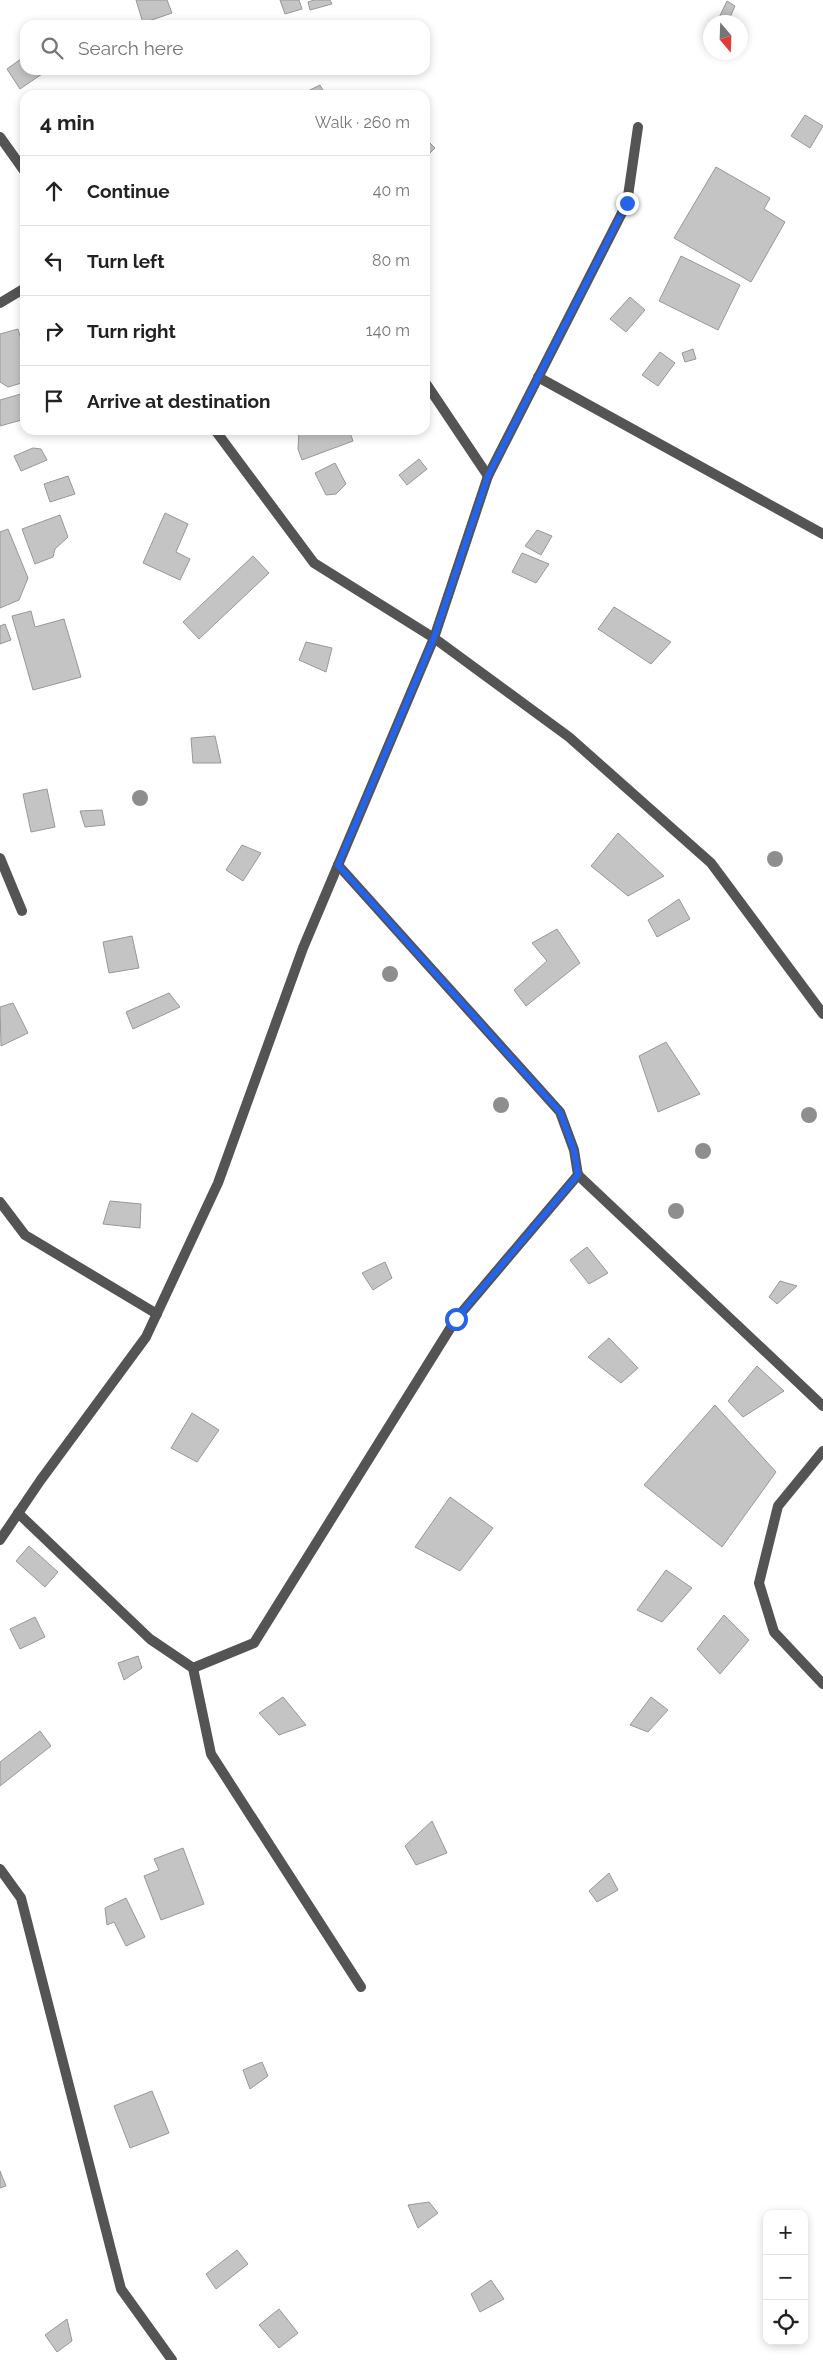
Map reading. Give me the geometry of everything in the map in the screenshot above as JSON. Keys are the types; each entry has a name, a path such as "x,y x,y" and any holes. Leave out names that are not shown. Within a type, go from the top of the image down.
{"street":[{"path":"0,1540 146,1337 218,1184 303,948 434,638 488,476 627,203 638,128"},
{"path":"0,137 20,165"},
{"path":"0,303 20,291"},
{"path":"538,376 823,534"},
{"path":"430,389 488,476"},
{"path":"219,435 314,563 434,638 568,737 711,863 823,1014"},
{"path":"0,858 22,911"},
{"path":"338,865 560,1112 574,1150 578,1175 823,1406"},
{"path":"193,1668 254,1643 456,1319 578,1175"},
{"path":"0,1202 25,1235 157,1314"},
{"path":"823,1451 778,1506 759,1583 774,1632 823,1684"},
{"path":"18,1513 150,1639 193,1668 211,1754 361,1987"},
{"path":"0,1869 21,1898 121,2289 172,2360"}],"building":[{"path":"136,0 167,0 172,13 152,20 142,20"},
{"path":"280,0 299,0 302,9 285,14"},
{"path":"330,0 332,4 310,10 308,2"},
{"path":"727,1 735,6 731,15 720,15"},
{"path":"20,60 20,75 41,75 20,89 7,69"},
{"path":"320,85 323,90 310,90"},
{"path":"805,115 823,126 810,148 791,136"},
{"path":"430,143 435,148 430,153"},
{"path":"716,167 770,198 764,209 785,222 751,282 674,238"},
{"path":"681,256 740,285 718,330 659,301"},
{"path":"630,297 645,310 626,332 610,319"},
{"path":"18,329 20,336 20,383 8,387 0,382 0,334"},
{"path":"693,349 696,359 685,362 682,353"},
{"path":"660,352 675,363 658,386 642,375"},
{"path":"20,394 20,420 0,426 0,400"},
{"path":"299,435 351,435 353,441 302,460 298,449"},
{"path":"33,448 41,449 47,460 21,471 14,456"},
{"path":"419,459 427,469 407,485 399,475"},
{"path":"335,463 346,484 336,494 326,495 315,473"},
{"path":"68,476 75,494 50,502 44,484"},
{"path":"165,513 188,524 176,552 190,559 180,580 143,563"},
{"path":"60,515 68,537 55,549 53,557 35,564 22,529"},
{"path":"8,529 28,578 19,600 0,608 0,532"},
{"path":"537,530 552,536 541,555 525,546"},
{"path":"522,553 549,564 536,583 512,572"},
{"path":"253,556 269,573 199,639 183,622"},
{"path":"614,607 671,642 651,664 598,629"},
{"path":"31,611 35,627 64,619 81,677 33,690 12,616"},
{"path":"5,624 11,640 0,644 0,626"},
{"path":"306,642 332,648 326,672 299,660"},
{"path":"215,736 221,763 193,763 191,738"},
{"path":"47,789 55,827 31,832 23,794"},
{"path":"102,810 105,825 85,827 80,811"},
{"path":"618,833 664,876 628,896 591,866"},
{"path":"242,845 261,853 243,881 226,870"},
{"path":"679,899 690,919 657,937 648,920"},
{"path":"557,929 580,963 526,1006 514,990 547,961 532,943"},
{"path":"132,936 139,968 109,973 103,942"},
{"path":"169,993 180,1007 133,1029 126,1012"},
{"path":"13,1003 28,1033 1,1046 0,1007"},
{"path":"666,1042 700,1094 658,1112 639,1056"},
{"path":"110,1201 141,1204 140,1228 103,1224"},
{"path":"587,1247 608,1273 589,1284 570,1260"},
{"path":"385,1262 392,1278 373,1290 362,1273"},
{"path":"780,1281 797,1286 777,1304 769,1297"},
{"path":"609,1338 638,1368 621,1383 588,1357"},
{"path":"757,1366 784,1391 743,1417 728,1401"},
{"path":"715,1405 776,1472 722,1547 644,1485"},
{"path":"192,1413 219,1430 197,1462 171,1448"},
{"path":"450,1497 493,1528 460,1571 415,1547"},
{"path":"29,1546 58,1572 45,1587 16,1561"},
{"path":"666,1570 692,1588 662,1622 637,1610"},
{"path":"724,1615 749,1640 720,1674 697,1649"},
{"path":"35,1617 45,1637 20,1649 10,1629"},
{"path":"138,1656 142,1668 124,1680 118,1663"},
{"path":"283,1697 306,1725 279,1735 259,1713"},
{"path":"651,1697 668,1710 648,1732 630,1725"},
{"path":"40,1731 51,1746 0,1786 0,1762"},
{"path":"432,1821 447,1853 416,1865 405,1846"},
{"path":"183,1848 204,1904 161,1920 144,1876 159,1870 154,1859"},
{"path":"609,1873 618,1890 597,1902 589,1891"},
{"path":"126,1898 145,1937 126,1946 114,1922 107,1925 105,1908"},
{"path":"262,2062 268,2076 250,2089 243,2070"},
{"path":"152,2091 169,2133 130,2148 114,2106"},
{"path":"0,2171 6,2186 0,2188"},
{"path":"429,2202 438,2213 418,2228 408,2205"},
{"path":"237,2250 248,2264 216,2289 206,2274"},
{"path":"491,2280 504,2299 480,2312 471,2294"},
{"path":"279,2309 298,2333 279,2348 259,2325"},
{"path":"67,2319 72,2341 57,2352 45,2335"}],"route":[{"path":"456,1319 578,1175 574,1150 560,1112 338,865 434,638 488,476 627,203"}]}
